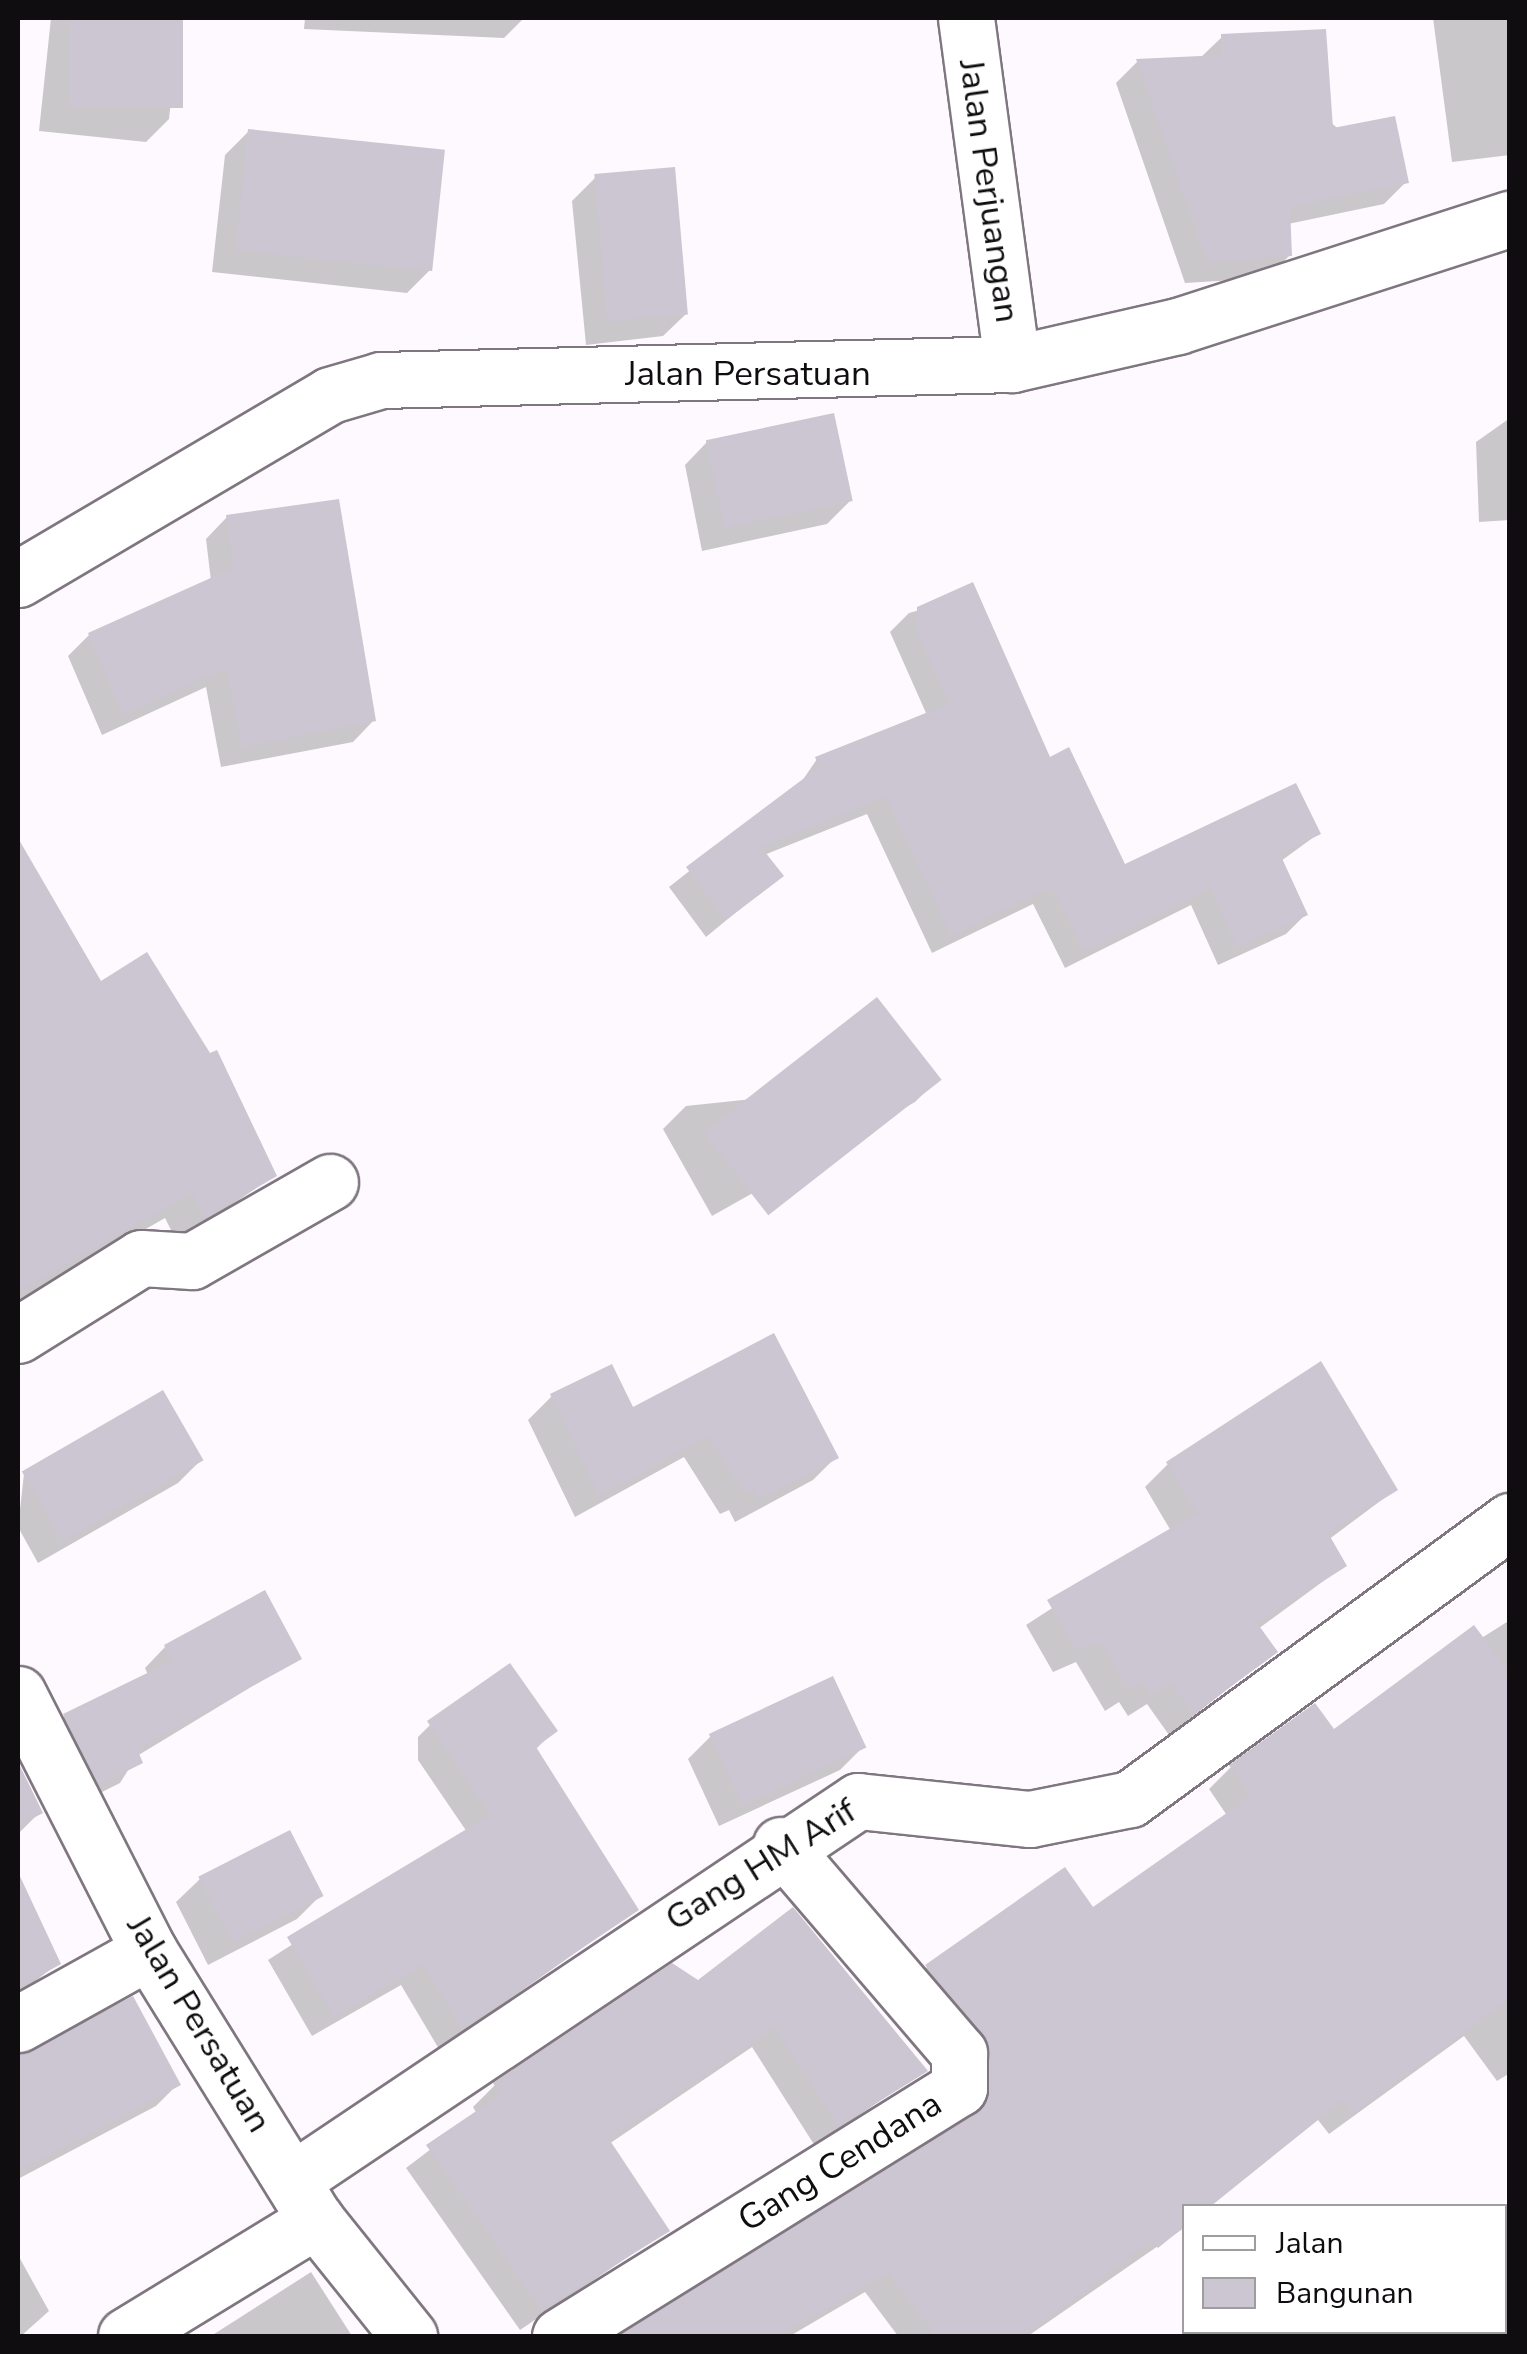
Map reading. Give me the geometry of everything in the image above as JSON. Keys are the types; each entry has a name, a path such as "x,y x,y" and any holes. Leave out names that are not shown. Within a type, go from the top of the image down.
{"street":[{"name":"Jalan Perjuangan","path":"966,18 1012,364"},
{"name":"Jalan Persatuan","path":"18,579 330,394 381,380 893,374 1012,364 1178,326 1510,219"},
{"path":"18,1335 141,1258 192,1261 330,1182"},
{"name":"Gang HM Arif","path":"126,2336 781,1845 878,1797 1030,1819 1130,1799 1510,1521"},
{"name":"Jalan Persatuan","path":"18,1694 149,1950 305,2200 409,2336"},
{"name":"Gang Cendana","path":"560,2336 959,2088 959,2053 781,1845"},
{"path":"18,2024 149,1950"}],"building":[{"path":"70,18 183,18 183,108 70,108"},
{"path":"1326,29 1333,128 1395,116 1409,183 1290,207 1292,256 1207,262 1136,59 1222,55 1221,34"},
{"path":"248,129 445,150 432,271 235,250"},
{"path":"675,167 688,314 607,321 594,174"},
{"path":"834,413 853,501 725,528 706,440"},
{"path":"339,499 376,721 242,747 227,668 123,715 88,633 233,568 226,515"},
{"path":"973,582 1050,757 1069,747 1125,864 1296,783 1321,834 1280,854 1308,915 1237,948 1210,888 1084,951 1052,887 951,936 886,797 761,847 784,876 726,920 686,867 819,767 815,757 949,704 917,632 917,607"},
{"path":"18,838 101,981 147,952 210,1053 217,1050 277,1176 204,1218 192,1193 18,1292"},
{"path":"877,997 942,1080 768,1215 704,1132"},
{"path":"774,1333 839,1458 758,1500 752,1489 744,1493 708,1436 599,1496 550,1394 612,1364 633,1407"},
{"path":"1321,1361 1398,1490 1328,1533 1347,1566 1257,1623 1278,1652 1193,1714 1171,1683 1151,1695 1143,1681 1129,1689 1099,1641 1077,1651 1047,1600 1197,1513 1166,1462"},
{"path":"163,1390 204,1460 62,1542 22,1472"},
{"path":"265,1590 302,1659 137,1749 143,1763 99,1785 63,1714 172,1661 164,1645"},
{"path":"1474,1625 1510,1673 1510,1999 1352,2114 1342,2100 1212,2204 1182,2204 1182,2229 1158,2248 1151,2240 1025,2336 936,2336 888,2272 779,2336 618,2336 986,2104 983,2034 925,1965 1065,1867 1093,1907 1251,1796 1229,1765 1315,1703 1334,1729"},
{"path":"510,1663 558,1731 536,1747 639,1910 461,2029 423,1965 334,2017 287,1937 490,1815 427,1721"},
{"path":"833,1676 866,1748 742,1805 709,1734"},
{"path":"18,1762 43,1813 18,1826"},
{"path":"290,1830 324,1896 232,1943 198,1877"},
{"path":"18,1872 61,1964 18,1988"},
{"path":"793,1907 928,2071 838,2127 775,2027 609,2139 670,2231 542,2310 426,2145 500,2095 493,2083 672,1963 698,1980"},
{"path":"133,1996 181,2085 18,2171 18,2055"}]}
